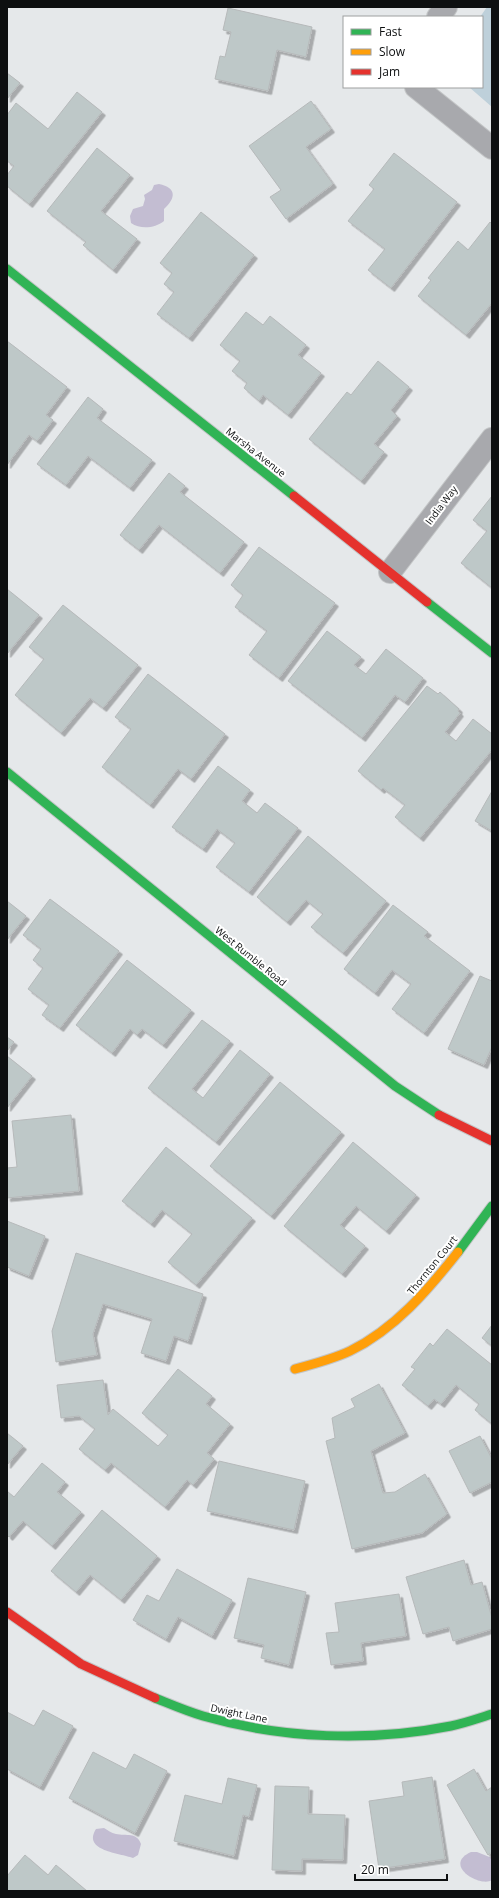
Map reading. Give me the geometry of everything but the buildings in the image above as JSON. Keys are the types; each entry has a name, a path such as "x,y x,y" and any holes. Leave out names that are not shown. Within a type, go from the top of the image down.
{"street":[{"path":"439,16 446,7"},
{"path":"417,88 492,148"},
{"name":"Marsha Avenue","path":"7,268 492,653"},
{"name":"India Way","path":"390,572 492,439"},
{"name":"West Rumble Road","path":"7,772 395,1086 432,1112 492,1141"},
{"name":"Thornton Court","path":"295,1369 333,1358 356,1348 390,1327 420,1300 492,1206"},
{"name":"Dwight Lane","path":"7,1612 81,1664 137,1691 202,1716 270,1731 322,1736 383,1735 452,1726 492,1714"}],"shaded area":[{"path":"487,7 492,7 492,107 470,88 483,88 483,16 481,16"},
{"path":"159,184 169,188 173,194 171,201 164,209 164,221 152,227 139,227 131,223 130,216 133,209 143,206 145,199 144,195 152,190 154,185"},
{"path":"104,1828 114,1834 131,1835 137,1838 141,1844 138,1855 133,1858 98,1847 94,1842 93,1836 96,1829"},
{"path":"471,1852 477,1852 492,1858 492,1880 486,1882 480,1881 466,1874 462,1869 460,1863 463,1857"}],"traffic: fast":[{"path":"7,269 294,496"},
{"path":"427,602 492,653"},
{"path":"7,772 395,1086 439,1115"},
{"path":"458,1252 492,1206"},
{"path":"155,1698 197,1714 233,1724 264,1730 327,1736 358,1736 420,1731 456,1725 492,1714"}],"traffic: slow":[{"path":"295,1369 344,1354 382,1332 410,1308 458,1252"}],"traffic: jam":[{"path":"294,496 427,602"},
{"path":"439,1115 492,1141"},
{"path":"7,1612 81,1664 155,1698"}]}
